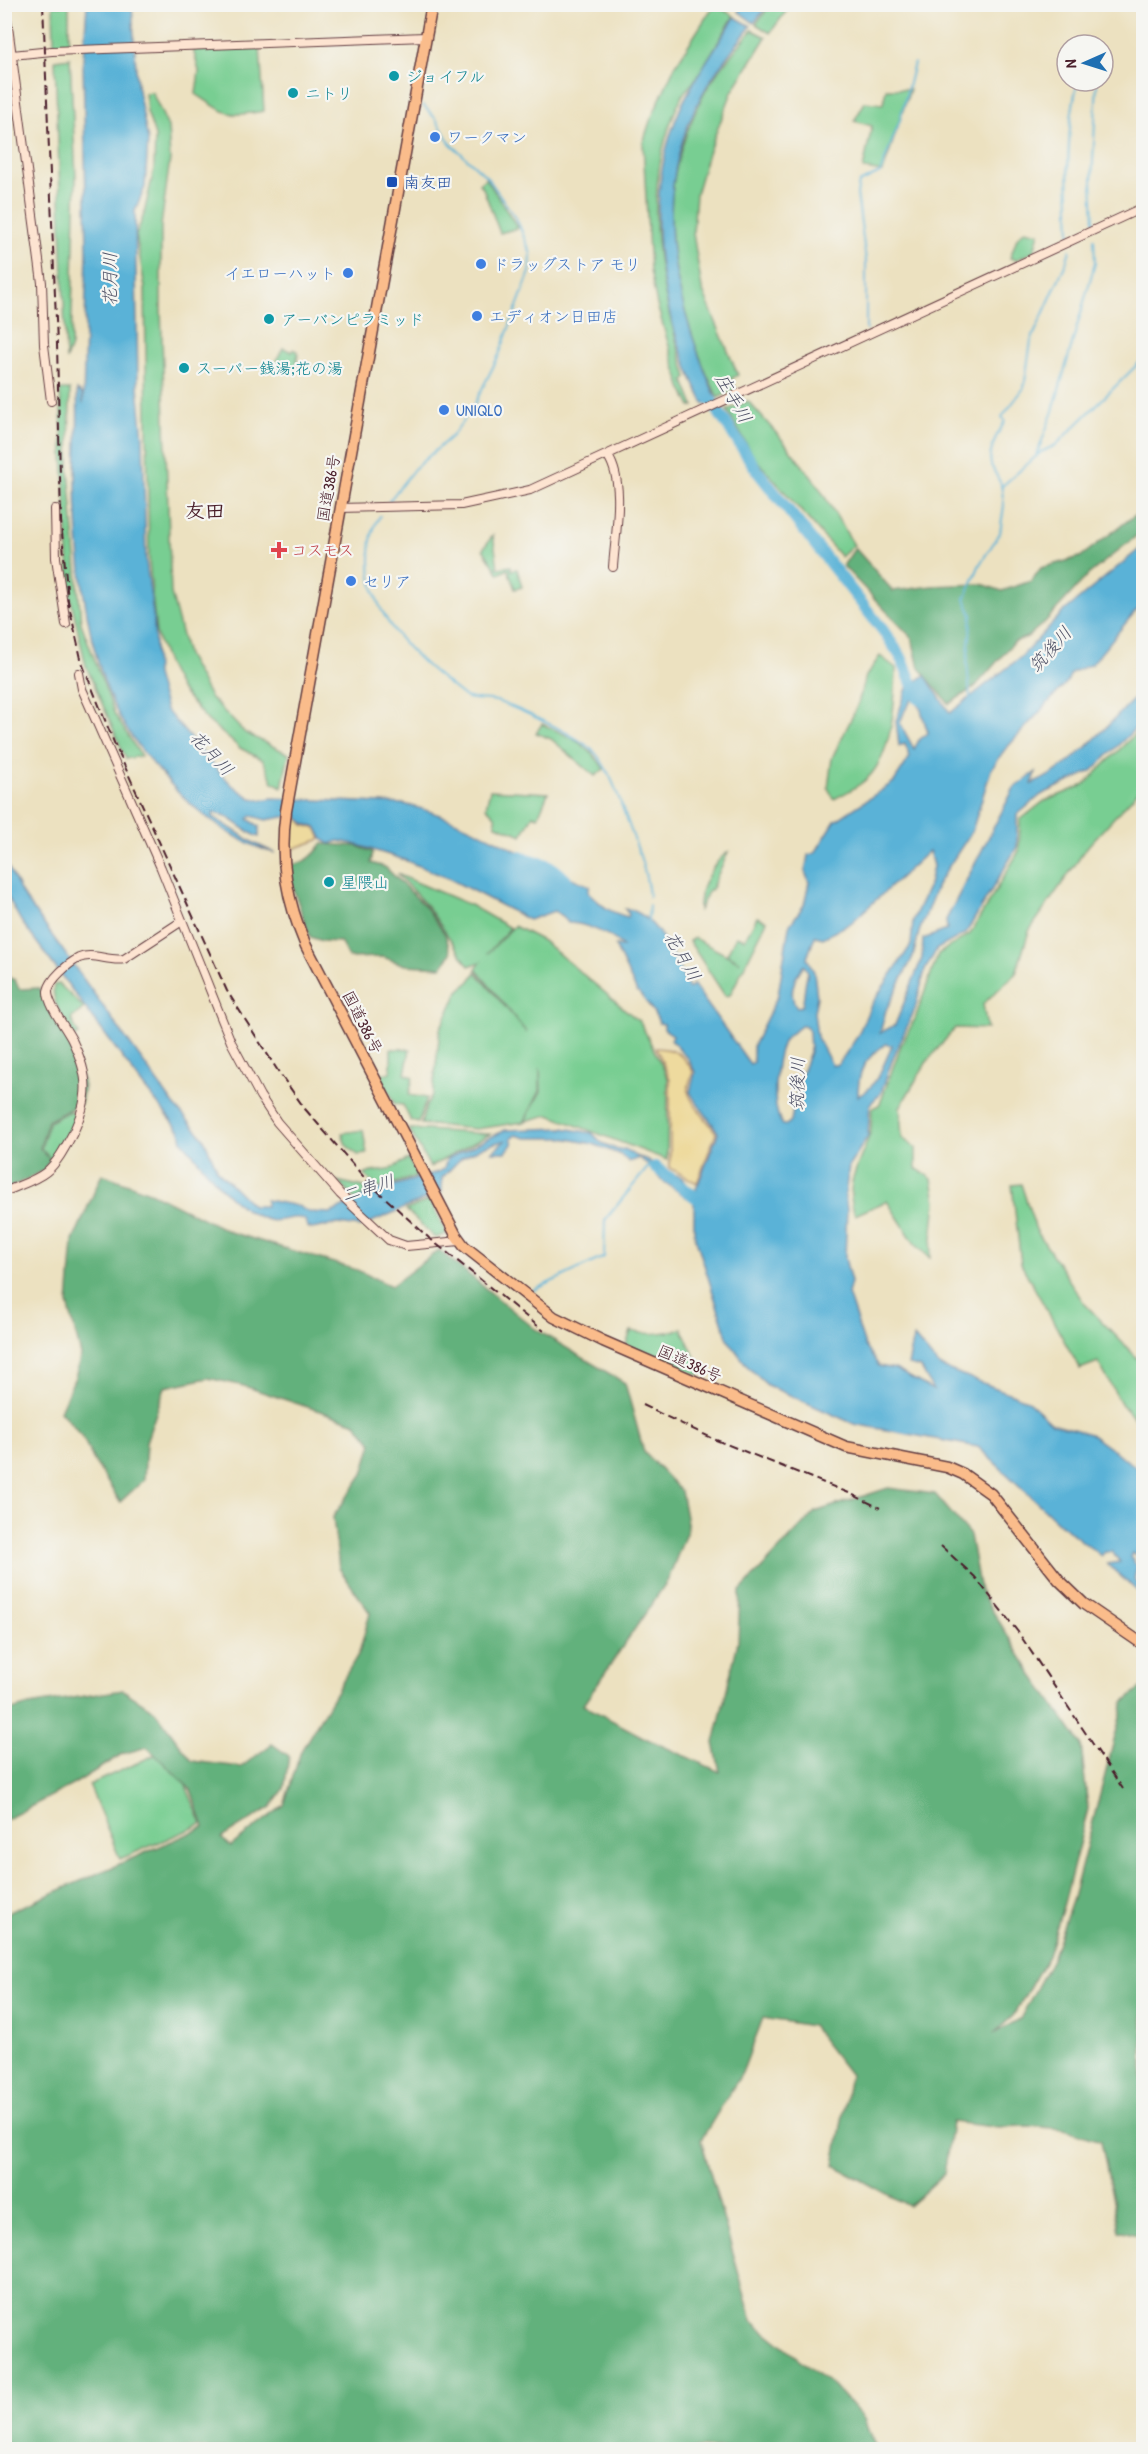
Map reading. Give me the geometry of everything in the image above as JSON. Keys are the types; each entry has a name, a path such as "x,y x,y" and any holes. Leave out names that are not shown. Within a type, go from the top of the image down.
{"highway":[{"name":"国道386号","path":"432,4 293,769 282,846 284,875 294,917 460,1241 541,1308 581,1331 846,1448 947,1467 963,1474 991,1494 1059,1580 1084,1604 1143,1645"}],"street":[{"path":"5,4 42,283 44,345 51,402"},
{"path":"12,56 52,51 425,37"},
{"path":"340,508 430,508 504,498 530,490 821,358 1143,207"},
{"path":"608,456 617,474 618,491 613,567"},
{"path":"56,509 56,558 66,624"},
{"path":"79,673 82,689 183,921 231,1042 277,1122 340,1194 380,1234 406,1246 460,1241"},
{"path":"4,1192 45,1173 61,1156 85,1105 86,1084 79,1055 48,990 57,977 76,960 86,957 115,960 124,958 183,921"}],"green space":[{"path":"771,4 791,5 770,33 756,24"},
{"path":"53,5 69,5 69,46 54,47"},
{"path":"717,6 734,16 694,81 682,96 668,130 660,165 656,200 661,272 687,377 684,381 694,406 691,407 681,387 657,305 650,271 643,143 650,121 675,66 710,11"},
{"path":"752,30 766,37 732,92 708,153 696,194 693,233 702,289 738,375 731,379 736,389 718,398 697,351 682,300 673,247 672,195 683,144 703,96 720,70"},
{"path":"260,47 264,111 228,113 196,94 199,71 193,49"},
{"path":"70,58 76,177 71,346 66,360 55,60"},
{"path":"886,89 910,89 883,172 863,169 872,126 854,121 865,102 883,104"},
{"path":"152,92 168,127 170,159 161,226 161,309 171,593 187,655 210,697 245,733 289,754 282,787 273,782 263,760 240,748 208,721 180,689 156,634 149,562 145,288 136,235 144,214 154,169 155,136 147,112 145,93"},
{"path":"486,178 518,228 500,233 483,188 479,184"},
{"path":"1025,230 1039,233 1034,251 1016,260 1010,258 1017,238"},
{"path":"283,348 292,352 294,349 298,352 296,369 276,369 277,359"},
{"path":"60,390 70,390 69,470 81,623 115,715 141,756 126,759 86,666 70,596"},
{"path":"748,401 817,484 854,545 841,557 754,457 727,410"},
{"path":"1143,511 1143,528 1140,533 1088,575 1045,622 1027,637 1014,642 975,687 949,704 919,668 912,638 843,566 855,548 893,591 932,586 982,584 1002,591 1031,581 1041,568 1080,557"},
{"path":"493,535 498,568 511,566 511,570 517,569 522,587 515,589 508,569 499,574 483,549"},
{"path":"880,656 896,668 893,713 886,745 873,772 860,785 834,799 828,788 832,758 857,707 866,676"},
{"path":"542,724 584,746 604,769 595,776 551,739 536,733"},
{"path":"1143,726 1143,786 1088,846 1029,931 1016,973 983,1004 987,1029 955,1028 926,1063 900,1107 902,1138 916,1148 916,1168 932,1179 936,1201 930,1258 915,1244 887,1201 855,1215 851,1192 852,1182 870,1133 872,1109 880,1104 901,1045 915,1019 938,954 970,934 1019,851 1020,820 1043,802 1084,785"},
{"path":"490,790 548,793 538,817 533,815 522,835 496,825 495,816 486,807"},
{"path":"322,844 357,846 373,852 371,863 385,867 425,906 445,934 451,953 442,967 405,965 383,957 349,958 340,942 322,941 310,937 292,885 291,865 309,858"},
{"path":"728,852 699,910 700,894 711,870"},
{"path":"397,874 470,905 510,928 487,954 514,926 543,941 640,1022 668,1078 667,1160 549,1115 525,1121 541,1091 540,1068 540,1091 524,1122 476,1129 421,1124 426,1106 433,1093 440,1029 459,991 476,972 527,1033 476,969 481,962 469,966 427,906"},
{"path":"757,917 767,921 730,995 725,996 689,941 694,938 740,962 727,954 736,936 745,939"},
{"path":"5,976 15,980 19,989 39,988 72,1048 84,1086 81,1103 48,1121 40,1148 50,1160 43,1171 5,1190"},
{"path":"59,984 84,1008 71,1019 79,1035 73,1038 54,998 54,985"},
{"path":"391,1049 410,1049 405,1074 413,1077 409,1095 427,1098 418,1123 411,1121 403,1105 395,1104 379,1074 391,1073"},
{"path":"69,1111 77,1114 73,1125 51,1160 41,1148 49,1122"},
{"path":"409,1129 490,1134 430,1167"},
{"path":"363,1130 367,1154 358,1155 346,1145 342,1133"},
{"path":"408,1159 418,1176 379,1188 364,1175 389,1170"},
{"path":"102,1174 152,1193 230,1232 357,1270 391,1286 439,1250 535,1329 625,1383 644,1452 681,1491 688,1528 668,1580 583,1705 645,1738 720,1772 714,1743 738,1642 740,1591 815,1512 888,1488 935,1494 970,1535 980,1591 1032,1674 1081,1744 1088,1809 1048,1956 1013,2016 993,2034 1020,2019 1052,1959 1073,1898 1124,1702 1143,1686 1143,2237 1119,2230 1101,2141 1064,2129 1028,2126 994,2127 952,2122 944,2174 909,2206 834,2165 850,2075 812,2026 763,2018 742,2073 701,2140 752,2321 841,2393 864,2419 876,2449 5,2449 5,1914 204,1827 191,1790 147,1747 122,1754 74,1784 5,1820 5,1712 29,1705 123,1690 155,1711 192,1761 241,1767 272,1744 289,1756 284,1789 271,1807 221,1838 231,1846 284,1805 301,1751 359,1653 370,1613 339,1568 333,1517 363,1474 372,1443 356,1423 244,1386 208,1378 165,1387 146,1442 144,1480 120,1502 93,1459 82,1436 60,1411 75,1377 81,1355 68,1304 73,1241"},
{"path":"337,1181 364,1187 367,1192 356,1200"},
{"path":"1021,1184 1036,1230 1084,1303 1143,1364 1143,1427 1122,1405 1098,1362 1080,1369 1021,1264 1012,1185"},
{"path":"430,1200 447,1234 435,1238 406,1210"},
{"path":"682,1329 702,1373 697,1375 626,1345 631,1331 656,1333"},
{"path":"170,1748 202,1824 120,1859 89,1785"}],"sand":[{"path":"296,816 304,825 317,829 321,839 290,850 293,817"},
{"path":"656,1048 674,1051 689,1065 693,1071 688,1088 689,1095 716,1133 697,1183 670,1168 670,1079"}],"water":[{"name":"筑後川","path":"87,5 132,5 137,85 148,140 145,187 135,211 138,386 143,439 146,561 154,621 156,675 166,710 232,785 251,798 404,804 429,811 476,830 590,886 588,892 610,910 628,917 629,914 625,909 646,918 664,940 688,988 691,988 693,984 750,1064 753,1062 753,1046 778,995 789,926 804,905 809,882 805,872 808,855 815,853 835,821 894,782 910,757 905,744 899,746 896,721 907,688 925,675 950,713 1022,656 1062,613 1143,546 1143,602 1092,664 1071,673 1067,682 1003,752 991,770 972,831 938,883 919,932 913,957 886,1010 880,1033 895,1025 922,958 923,939 947,930 946,920 1014,788 1036,772 1032,784 1047,777 1074,758 1135,698 1137,690 1143,684 1143,721 1092,771 1041,795 1017,815 1017,847 966,933 937,949 925,970 915,1009 893,1058 881,1093 870,1104 868,1136 849,1166 845,1196 847,1209 845,1258 851,1282 848,1294 865,1346 879,1366 895,1369 933,1390 921,1368 908,1365 914,1337 939,1366 1027,1400 1052,1423 1090,1434 1143,1472 1143,1561 1132,1553 1130,1557 1137,1566 1134,1580 1143,1588 1143,1596 1107,1564 1120,1562 1112,1552 1105,1552 1101,1556 1058,1522 978,1447 854,1424 767,1385 748,1367 728,1340 694,1233 694,1202 686,1197 693,1197 718,1133 690,1092 695,1072 688,1059 671,1040 673,1035 664,1029 664,1024 659,1023 650,1007 637,992 615,946 622,947 618,942 597,930 568,923 563,916 554,911 529,920 448,878 402,859 354,844 339,841 330,844 323,840 317,828 305,824 296,815 266,820 252,816 248,819 259,826 259,837 231,819 213,813 213,817 254,843 275,853 261,849 231,834 190,803 134,740 117,712 97,658 84,599 78,539 77,390 82,394 83,404 87,250 83,60","holes":["914,697 920,707 928,733 919,740 914,749 900,723","929,851 933,866 929,885 913,920 911,945 871,1005 857,1037 838,1065 832,1065 817,1037 814,1012 817,997 814,972 807,958 815,936 823,938 851,923","804,965 808,972 802,1006 797,1007 792,991","801,1026 806,1026 809,1031 810,1052 798,1083 791,1121 783,1125 776,1107 775,1084 780,1050 786,1037","886,1044 892,1046 875,1081 858,1096 861,1072 872,1055"]},
{"path":"742,5 768,5 754,23 738,11"},
{"path":"735,17 751,26 708,84 686,131 675,169 671,208 672,246 678,284 688,322 716,398 704,404 688,370 666,296 660,257 658,219 661,180 668,143 681,107 699,73"},
{"path":"4,859 22,894 174,1105 203,1137 218,1171 253,1206 266,1206 266,1200 298,1206 308,1212 331,1213 373,1192 438,1172 444,1169 447,1159 505,1130 563,1128 592,1133 602,1143 618,1150 625,1149 666,1172 681,1177 689,1187 677,1178 656,1173 683,1195 661,1180 651,1167 639,1158 629,1162 621,1155 593,1144 563,1138 526,1138 516,1135 511,1138 513,1143 506,1152 492,1152 506,1140 485,1146 461,1158 442,1178 442,1192 360,1227 338,1224 312,1229 307,1227 305,1220 300,1218 272,1221 255,1215 242,1207 220,1187 182,1141 180,1131 144,1087 21,921 5,892"}],"waterway":[{"path":"866,330 866,261 857,194 859,183 880,173 900,120 914,63"},
{"path":"1070,235 1069,138 1075,93"},
{"path":"1094,222 1092,181 1096,93"},
{"path":"389,501 414,469 452,436 472,409 499,355 530,272 531,254 517,220 488,178 450,143 436,119 423,105"},
{"path":"1036,457 1053,411 1095,263 1094,239"},
{"path":"970,697 967,663 972,615 965,599 980,564 1000,533 1004,505 1001,484 991,465 990,456 995,439 1005,421 1002,417 1024,388 1031,341 1070,250"},
{"path":"1001,487 1041,452 1056,445 1144,358"},
{"name":"庄手川","path":"708,396 758,472 882,629 901,657 918,698"},
{"path":"380,516 370,548 372,582 378,603 400,639 431,670 465,697 496,701 520,710 579,740 597,755 614,785 633,836 643,866 649,897"},
{"name":"花月川","path":"519,857 549,866 572,887"},
{"path":"648,920 649,905"},
{"path":"532,1291 604,1257 605,1220 649,1166"},
{"name":"二串川","path":"655,1167 706,1205"}],"railway":[{"path":"43,4 57,344 61,521 68,601 82,663 115,745 227,991 278,1071 305,1109 369,1183 429,1238 544,1331"},
{"path":"642,1405 716,1440 849,1493 880,1508"},
{"path":"941,1546 975,1577 1018,1632 1123,1789"}],"place":[{"name":"ジョイフル","path":"394,76"},
{"name":"ニトリ","path":"293,93"},
{"name":"ワークマン","path":"435,137"},
{"name":"南友田","path":"392,182"},
{"name":"ドラッグストア モリ","path":"481,264"},
{"name":"イエローハット","path":"348,273"},
{"name":"エディオン日田店","path":"477,316"},
{"name":"アーバンピラミッド","path":"269,319"},
{"name":"スーパー銭湯;花の湯","path":"184,368"},
{"name":"UNIQLO","path":"444,410"},
{"name":"コスモス","path":"279,550"},
{"name":"セリア","path":"351,581"},
{"name":"星隈山","path":"329,882"}],"district":[{"name":"友田","path":"205,510"}]}
